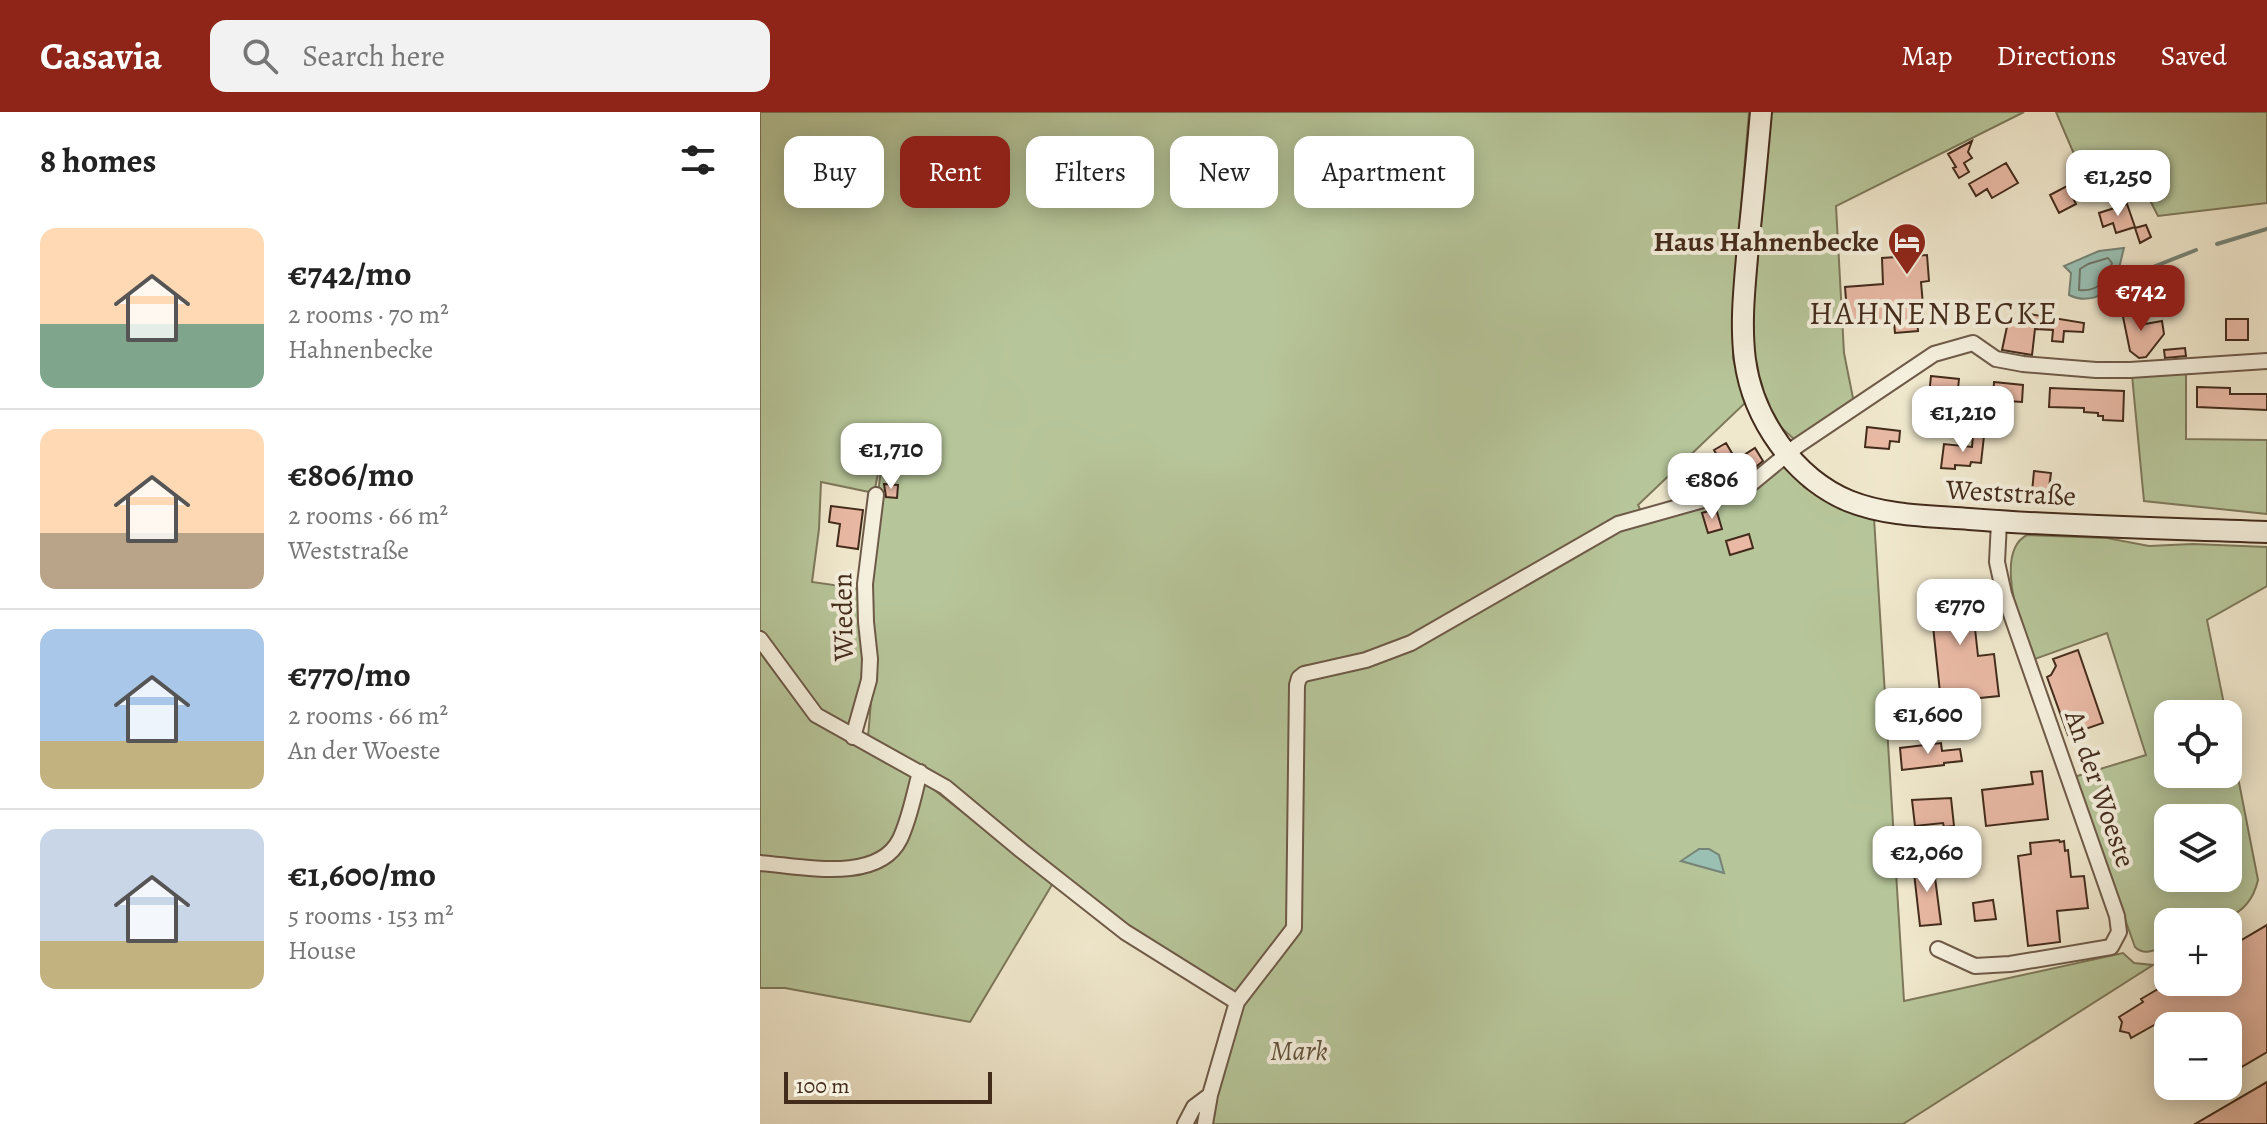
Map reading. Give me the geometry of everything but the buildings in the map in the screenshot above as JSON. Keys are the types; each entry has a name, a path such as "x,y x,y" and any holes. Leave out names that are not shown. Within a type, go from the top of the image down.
{"main road":[{"name":"Weststraße","path":"1761,112 1744,297 1744,348 1750,387 1758,407 1788,455 1808,476 1848,500 1899,513 1999,522 2267,532"}],"street":[{"path":"1205,1124 1210,1095 1237,1002 1294,928 1297,685 1304,674 1366,660 1411,643 1618,524 1746,488 1797,446 1934,354 1973,343 1996,359 2096,370 2267,361"},
{"name":"Wieden","path":"853,737 869,680 865,584 876,495"},
{"name":"An der Woeste","path":"1938,949 1975,966 2010,964 2111,947 2119,932 2113,903 2004,594 1997,562 1999,522"},
{"path":"760,639 811,710 853,737 945,787 1125,932 1237,1002"},
{"path":"760,863 845,869 878,861 889,853 901,837 920,772"},
{"path":"1185,1124 1194,1107 1210,1095"}],"green space":[{"path":"760,112 1749,112 1734,292 1733,358 1745,403 1638,505 1643,515 1616,522 1408,637 1364,657 1303,666 1293,677 1290,927 1236,999 1127,926 868,737 872,690 867,582 884,445 874,493 821,482 812,582 862,589 862,680 852,733 817,713 760,634"},
{"path":"1771,112 2024,112 1836,206 1844,353 1854,403 1795,440 1774,420 1765,405 1757,379 1751,334"},
{"path":"2056,112 2267,112 2267,203 2158,216 2126,153 2083,175"},
{"path":"2186,372 2186,439 2267,440 2267,514 2144,501 2132,375"},
{"name":"Mark","path":"1788,461 1804,487 1857,515 1874,518 1904,1001 2123,953 2134,963 2153,965 1903,1124 1188,1124 1193,1115 1212,1100 1239,1002 1297,929 1301,682 1368,664 1620,529 1748,490"},
{"path":"2027,535 2107,538 2149,546 2267,547 2267,586 2207,620 2223,700 2154,700 2154,788 2240,788 2258,880 2253,895 2242,908 2154,908 2154,950 2147,952 2135,947 2074,777 2146,755 2107,633 2032,660 2013,594 2012,558 2017,544"},
{"path":"760,644 812,716 916,775 905,819 887,851 855,867 760,862"},
{"path":"919,778 1053,883 970,1022 785,988 760,988 760,865 857,872 892,856"}],"water":[{"path":"2124,248 2111,287 2101,295 2088,299 2069,295 2071,273 2064,266 2099,251"},
{"path":"1699,849 1709,849 1719,855 1724,873 1681,861"}],"waterway":[{"name":"HAHNENBECKE","path":"2217,244 2267,229"},
{"name":"HAHNENBECKE","path":"2153,267 2196,250"}],"place":[{"name":"Haus Hahnenbecke","path":"1907,276"}],"district":[{"name":"HAHNENBECKE","path":"1934,313"}]}
